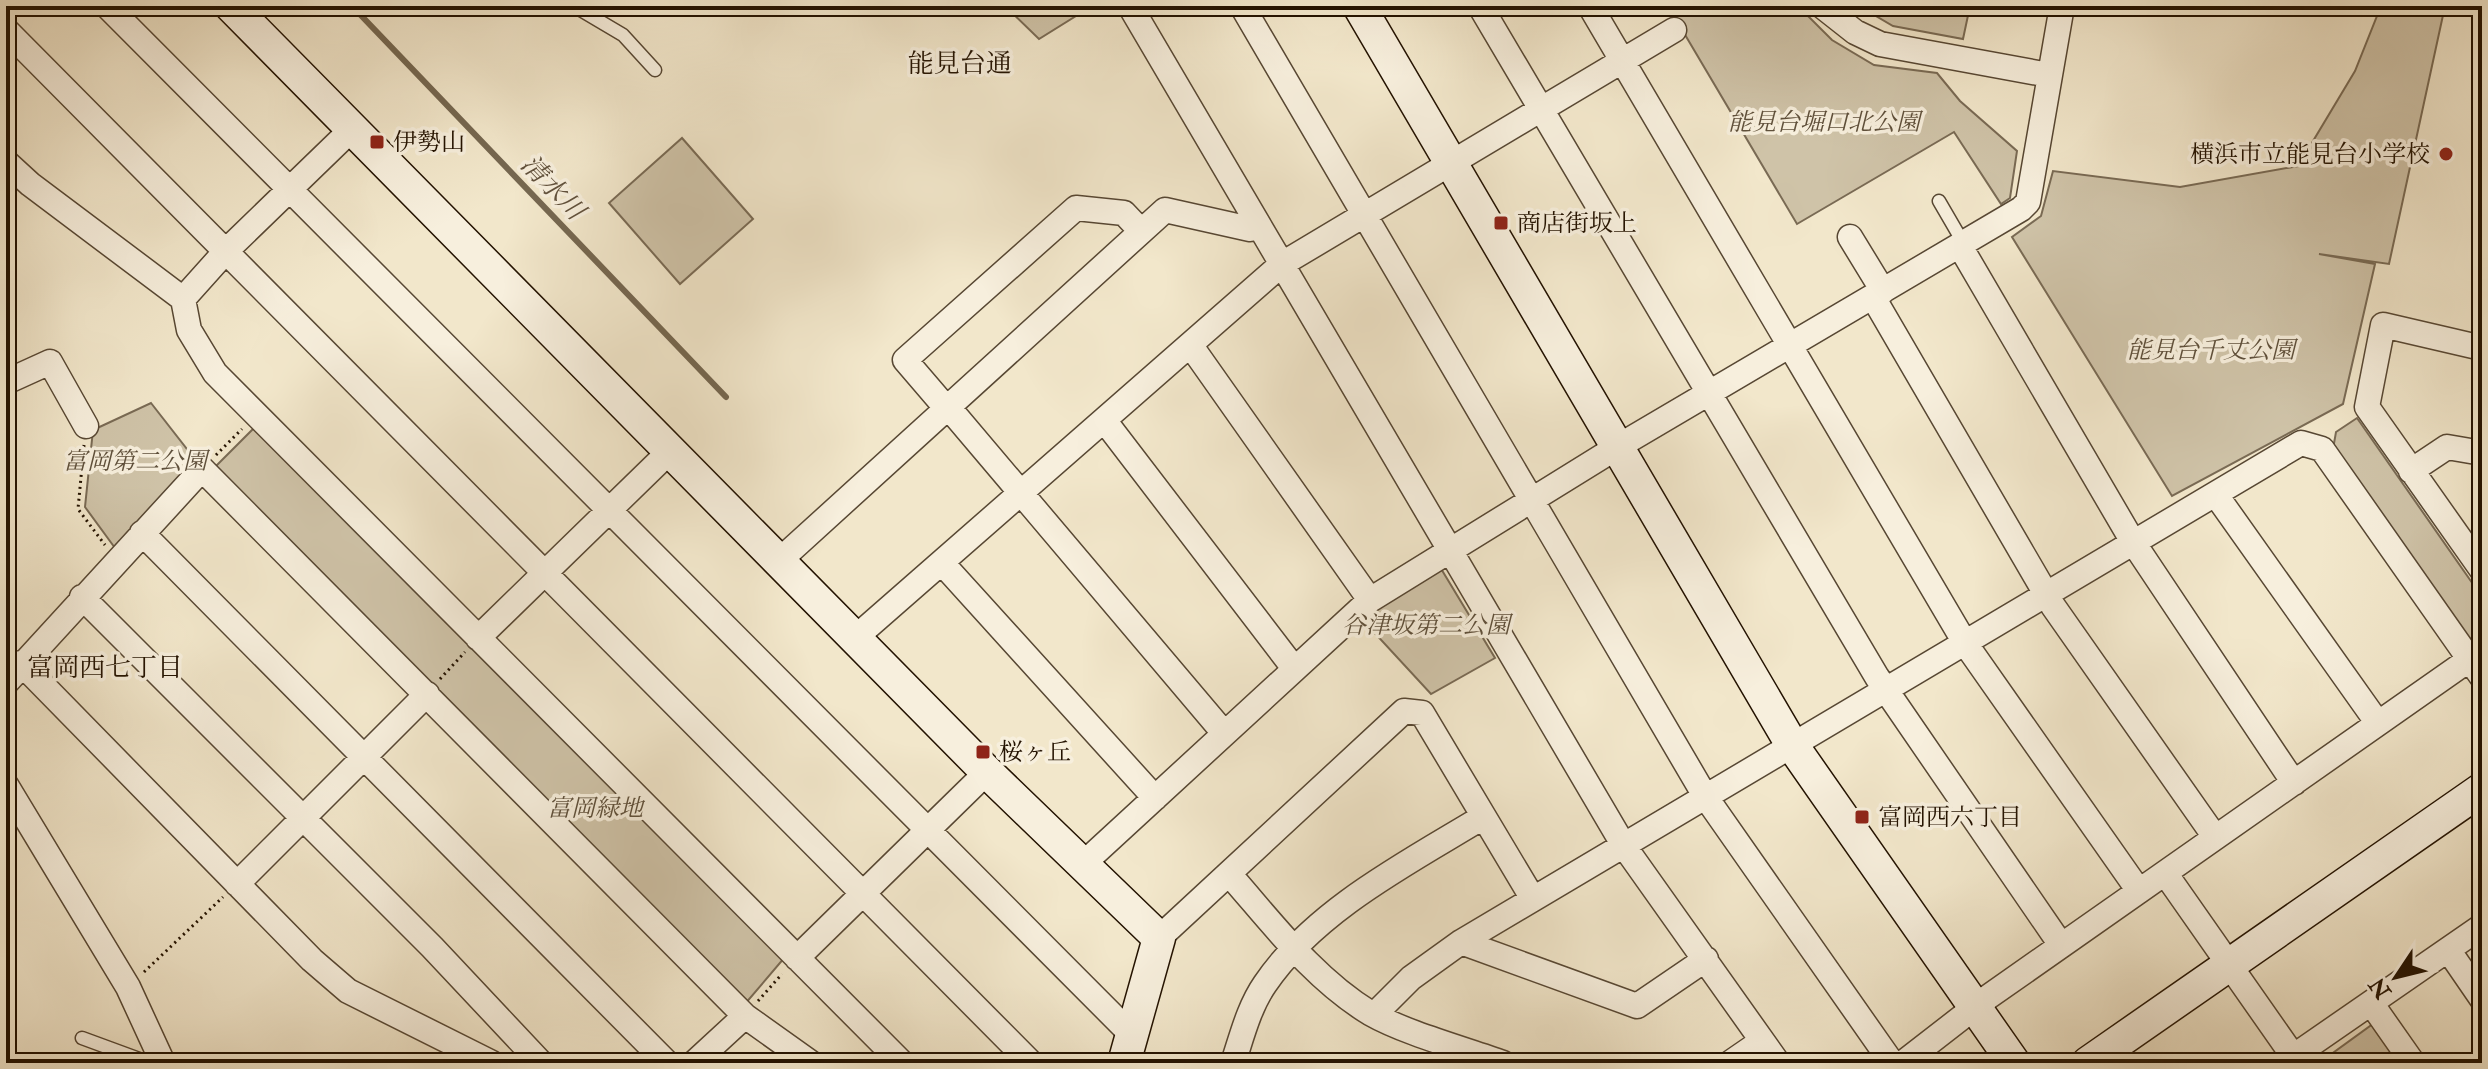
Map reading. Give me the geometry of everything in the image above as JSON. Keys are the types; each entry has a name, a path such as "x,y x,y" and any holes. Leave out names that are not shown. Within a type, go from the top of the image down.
{"street":[{"path":"107,6 610,509 924,830 1128,1049"},
{"path":"231,6 987,772 1159,938"},
{"path":"1130,6 1624,846 1778,1063"},
{"path":"1242,6 1535,500 1705,796 1892,1063"},
{"path":"1359,6 1792,745 2014,1063"},
{"path":"1480,6 1884,689 2061,945"},
{"path":"1590,6 1965,643 2139,891"},
{"path":"1822,6 1855,32 1880,44 2049,75"},
{"path":"1083,864 1293,667 1370,600 1619,446 2021,209 2028,202 2062,6"},
{"path":"6,30 1031,1063"},
{"path":"855,638 1282,264 1674,30"},
{"path":"183,299 226,251 352,129"},
{"path":"6,162 30,184 183,299 189,330 215,373 902,1063"},
{"path":"1141,231 1124,213 1076,208 905,360 1224,733"},
{"path":"780,560 1165,210 1250,229 1257,224"},
{"path":"1850,237 1878,294 2047,593 2215,837"},
{"path":"1962,245 2133,542 2294,783"},
{"path":"2482,348 2383,325 2367,407 2482,570"},
{"path":"1191,346 1370,600"},
{"path":"6,382 50,362 86,426"},
{"path":"1104,420 1293,667"},
{"path":"1374,1015 1411,978 1461,942 1884,689 2301,443 2322,449 2476,668 2377,722 2061,945 1903,1063"},
{"path":"2411,471 2447,447 2482,453"},
{"path":"478,638 670,451"},
{"path":"6,683 21,663 202,469 745,1016 811,1063"},
{"path":"2216,495 2377,722"},
{"path":"142,533 365,754 667,1063"},
{"path":"942,563 1155,798"},
{"path":"82,597 432,947 541,1063"},
{"path":"21,663 312,960 348,991 492,1063"},
{"path":"237,884 427,694"},
{"path":"1128,1049 1159,938 1404,711 1422,713 1533,899"},
{"path":"797,958 924,830 987,772"},
{"path":"6,785 128,987 163,1063"},
{"path":"2088,1063 2482,789"},
{"path":"1233,1063 1251,1008 1264,985 1295,950 1373,884 1483,817"},
{"path":"2165,873 2292,1061 2482,926"},
{"path":"1230,875 1295,950 1341,993 1374,1015 1503,1063"},
{"path":"1461,942 1637,1006 1706,959"},
{"path":"2449,951 2482,999"},
{"path":"2371,1003 2413,1063"},
{"path":"694,1063 745,1016"},
{"path":"1730,1063 1762,1041"}],"lane":[{"path":"574,6 623,35 655,70"},
{"path":"1939,201 1962,245"},
{"path":"82,1038 150,1063"}],"path":[{"path":"202,469 256,415"},
{"path":"86,426 78,509 116,561"},
{"path":"427,694 478,638"},
{"path":"128,987 237,884"},
{"path":"745,1016 797,958"}],"green space":[{"path":"1005,6 1092,6 1039,39"},
{"name":"能見台堀口北公園","path":"1668,6 1798,6 1832,40 1874,65 1937,73 1960,101 2017,151 2010,198 2001,204 1954,132 1797,224"},
{"path":"1859,6 1970,6 1963,39 1893,26"},
{"name":"能見台千丈公園","path":"2381,6 2445,6 2389,264 2319,254 2375,264 2343,404 2172,496 2012,237 2041,216 2053,171 2180,187 2298,166 2355,71"},
{"path":"682,138 753,219 680,284 609,203"},
{"name":"富岡第二公園","path":"151,403 197,462 115,548 85,507 93,430"},
{"path":"2357,418 2482,597 2482,660 2333,449 2336,432"},
{"name":"富岡緑地","path":"257,425 785,957 745,1004 212,470"},
{"name":"谷津坂第二公園","path":"1440,567 1495,658 1431,694 1359,616"},
{"path":"2377,1021 2407,1063 2319,1063"}],"waterway":[{"name":"清水川","path":"352,6 726,397"},
{"path":"233,1063 242,1063"}],"place":[{"name":"伊勢山","path":"377,142"},
{"name":"横浜市立能見台小学校","path":"2446,154"},
{"name":"商店街坂上","path":"1501,223"},
{"name":"桜ヶ丘","path":"983,752"},
{"name":"富岡西六丁目","path":"1862,817"}],"district":[{"name":"能見台通","path":"960,63"},
{"name":"富岡西七丁目","path":"105,667"}]}
